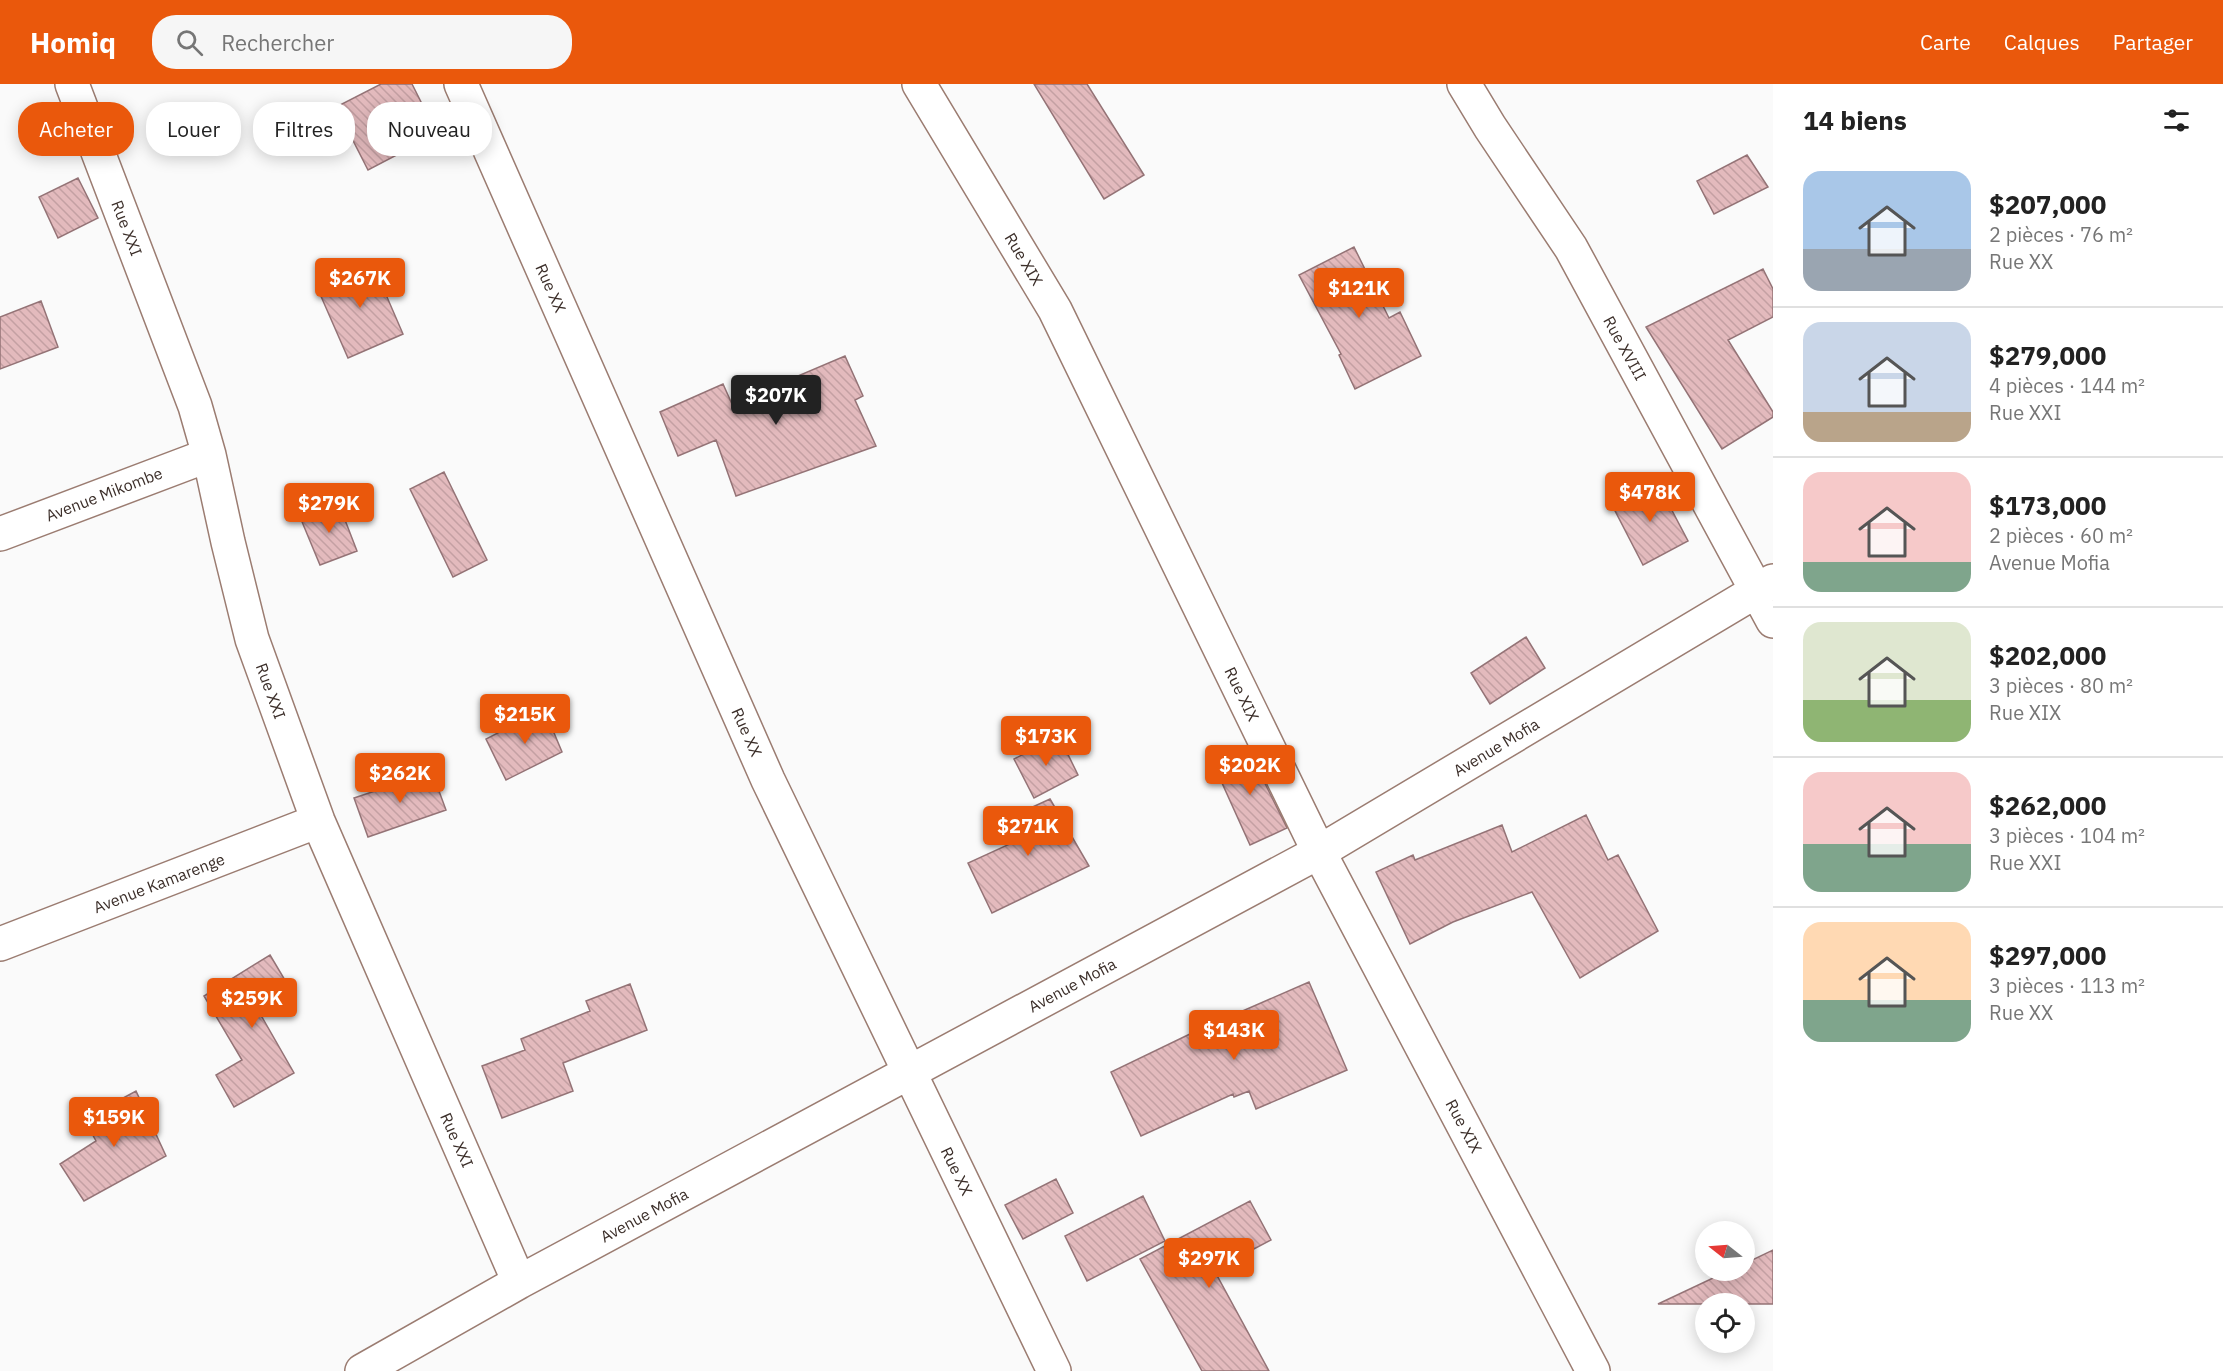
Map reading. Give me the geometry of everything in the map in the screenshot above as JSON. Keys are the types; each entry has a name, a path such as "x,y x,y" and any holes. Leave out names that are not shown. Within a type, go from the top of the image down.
{"street":[{"name":"Rue XXI","path":"72,84 195,406 209,454 252,639 318,821 519,1282"},
{"name":"Rue XX","path":"461,84 768,780 1054,1371"},
{"name":"Rue XIX","path":"918,84 1055,310 1319,852 1593,1371"},
{"name":"Rue XVIII","path":"1464,84 1571,248 1766,586 1773,621"},
{"name":"Avenue Mikombe","path":"0,534 209,454"},
{"name":"Avenue Mofia","path":"362,1371 406,1361 519,1282 1319,852 1766,586"},
{"name":"Avenue Kamarenge","path":"0,944 318,821"}],"building":[{"path":"381,84 412,84 421,102 367,102 367,156 395,156 368,170 355,144 355,102 346,102"},
{"path":"1034,84 1087,84 1144,175 1104,199"},
{"path":"1747,155 1768,187 1714,214 1697,181"},
{"path":"78,178 98,218 58,238 39,197"},
{"path":"1354,247 1389,318 1400,312 1421,356 1355,389 1339,355 1341,354 1299,275"},
{"path":"371,260 403,334 348,358 316,285"},
{"path":"1763,269 1773,289 1773,317 1728,340 1773,412 1773,417 1722,449 1646,327"},
{"path":"41,301 58,347 0,369 0,317"},
{"path":"845,356 863,396 855,400 876,446 736,496 716,440 678,456 660,412 723,384 732,404"},
{"path":"444,472 487,560 453,577 410,489"},
{"path":"1657,482 1688,541 1643,565 1612,505"},
{"path":"325,507 340,507 357,551 320,565 300,517"},
{"path":"1526,637 1545,668 1490,704 1471,673"},
{"path":"544,709 562,752 506,780 486,739"},
{"path":"1059,736 1078,775 1034,798 1014,759"},
{"path":"1247,747 1287,828 1250,845 1213,763"},
{"path":"432,772 446,810 368,837 354,798"},
{"path":"1050,799 1089,866 992,913 968,863 1012,843 1002,821"},
{"path":"1586,815 1608,860 1618,855 1658,931 1580,978 1532,892 1453,922 1410,944 1376,872 1413,855 1415,860 1502,825 1512,852"},
{"path":"270,955 295,997 262,1017 294,1073 234,1107 216,1075 242,1060 204,996"},
{"path":"1309,982 1347,1070 1256,1109 1249,1091 1234,1097 1233,1094 1141,1136 1111,1072 1192,1033"},
{"path":"630,984 647,1030 563,1063 573,1091 502,1118 482,1066 525,1050 521,1039 590,1011 586,1001"},
{"path":"136,1091 166,1156 84,1201 60,1164 96,1141 84,1119"},
{"path":"1056,1179 1073,1213 1023,1239 1005,1205"},
{"path":"1143,1196 1165,1241 1087,1281 1065,1236"},
{"path":"1250,1201 1271,1240 1214,1270 1269,1371 1202,1371 1140,1259"},
{"path":"1773,1250 1773,1304 1755,1304 1755,1293 1695,1293 1695,1304 1658,1304 1707,1281 1755,1281 1755,1259"}]}
